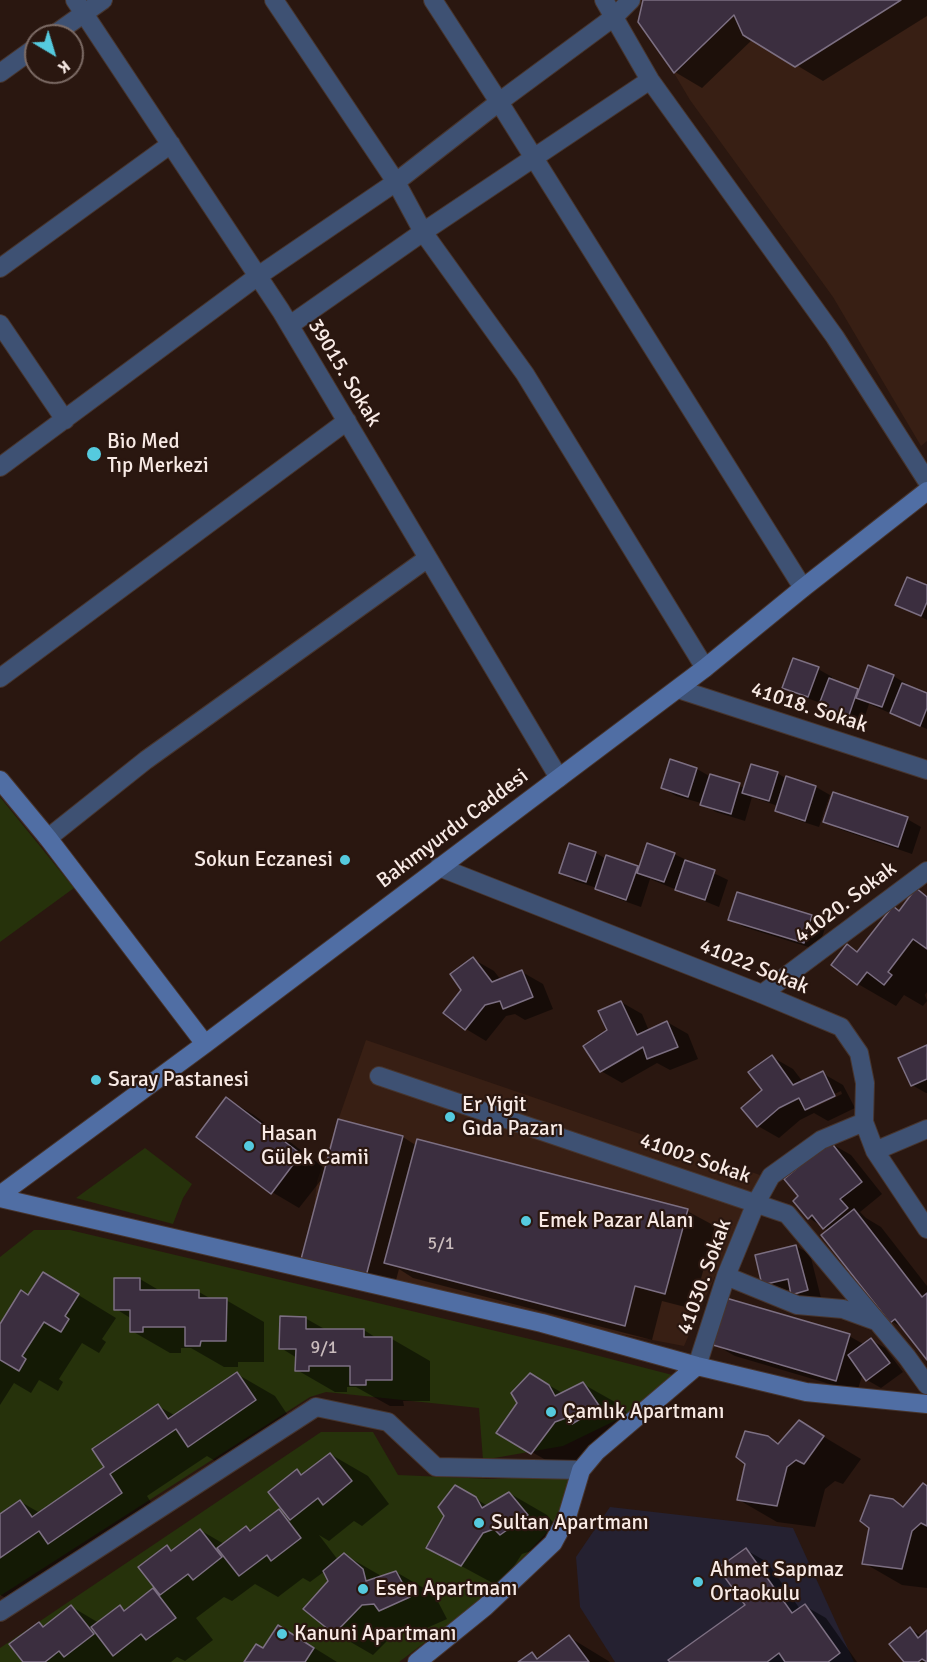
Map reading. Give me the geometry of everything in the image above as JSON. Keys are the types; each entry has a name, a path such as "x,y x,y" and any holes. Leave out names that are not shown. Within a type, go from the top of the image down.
{"main road":[{"name":"Bakımyurdu Caddesi","path":"0,1197 705,669 803,588 927,491"},
{"path":"0,780 48,838 205,1044"},
{"path":"0,1197 542,1323 698,1366 806,1392 927,1404"},
{"path":"417,1662 484,1607 553,1544 567,1517 581,1470 596,1452 698,1366"}],"street":[{"path":"63,24 80,6 104,0"},
{"path":"274,0 396,182 423,232 525,374 705,669"},
{"path":"433,0 803,588"},
{"path":"604,0 650,80 835,337 927,481"},
{"path":"0,467 258,276 396,182 614,17 631,0"},
{"name":"39015. Sokak","path":"80,6 290,325 559,778"},
{"path":"0,73 24,56"},
{"path":"290,325 423,232 650,80"},
{"path":"0,268 171,144"},
{"path":"0,324 65,420"},
{"path":"0,678 347,421"},
{"path":"48,838 146,760 428,558"},
{"name":"41018. Sokak","path":"678,689 927,770"},
{"name":"41022 Sokak","path":"439,867 841,1027 859,1053 865,1083 864,1122 874,1151 927,1229"},
{"name":"41020. Sokak","path":"762,994 927,871"},
{"name":"41002 Sokak","path":"379,1076 787,1214 907,1357 927,1385"},
{"name":"41030. Sokak","path":"698,1366 726,1276 756,1203 771,1176 821,1140 864,1122"},
{"path":"874,1151 927,1129"},
{"path":"726,1276 797,1305 843,1309 877,1322"},
{"path":"0,1612 316,1407 388,1422 436,1467 581,1470"}],"shaded area":[{"path":"901,0 927,0 927,441 921,446 833,297 690,100 674,73 734,15 744,35 795,67"},
{"name":"Emek Pazar Alanı","path":"366,1040 760,1175 684,1346 542,1319 308,1261 317,1181"},
{"name":"Ahmet Sapmaz Ortaokulu","path":"610,1507 793,1528 854,1662 615,1662 580,1607 576,1557"}],"green space":[{"path":"0,797 74,888 0,942"},
{"path":"145,1148 192,1184 183,1198 173,1224 76,1198"},
{"path":"34,1230 70,1230 576,1350 680,1377 629,1414 563,1446 483,1460 479,1408 326,1392 310,1397 0,1596 0,1257"},
{"path":"321,1432 373,1432 398,1475 492,1479 572,1475 557,1522 485,1597 399,1662 0,1662 0,1648"}],"building":[{"path":"643,0 901,0 795,67 743,35 734,15 674,73 638,22"},
{"path":"907,577 927,585 927,602 921,616 895,605"},
{"path":"793,658 819,667 808,697 782,688"},
{"path":"868,665 894,675 882,707 856,698"},
{"path":"829,678 858,689 848,718 818,707"},
{"path":"902,683 927,693 927,708 920,726 890,713"},
{"path":"670,759 697,768 688,797 661,788"},
{"path":"751,764 778,772 769,801 742,793"},
{"path":"710,774 740,783 731,814 700,805"},
{"path":"786,776 816,786 805,821 775,811"},
{"path":"833,792 908,817 898,847 823,822"},
{"path":"569,843 596,852 586,882 559,873"},
{"path":"647,843 675,853 664,882 637,873"},
{"path":"606,855 638,866 626,900 595,889"},
{"path":"685,860 715,870 705,900 675,890"},
{"path":"916,888 927,897 927,949 913,939 888,972 892,975 884,985 867,972 857,985 831,965 847,944 857,952 893,906 899,911"},
{"path":"737,892 812,915 804,943 728,920"},
{"path":"473,957 492,982 522,970 533,997 503,1009 500,1001 485,1005 465,1030 443,1013 461,990 450,974"},
{"path":"621,1001 637,1035 667,1021 678,1047 647,1059 643,1047 600,1072 583,1046 607,1030 598,1011"},
{"path":"927,1045 927,1079 911,1086 898,1058"},
{"path":"772,1055 793,1085 823,1071 835,1096 805,1110 799,1098 779,1108 757,1127 741,1108 762,1090 748,1072"},
{"name":"Hasan Gülek Camii","path":"226,1097 301,1154 271,1194 196,1137"},
{"path":"338,1119 403,1136 365,1280 300,1263"},
{"path":"417,1139 688,1209 665,1294 635,1286 625,1326 384,1263"},
{"path":"830,1141 862,1182 840,1199 848,1208 823,1229 812,1215 808,1219 793,1201 798,1196 784,1179"},
{"path":"854,1209 922,1297 927,1293 927,1360 895,1319 890,1323 821,1235"},
{"path":"796,1245 808,1290 791,1295 788,1279 762,1285 755,1255"},
{"path":"43,1272 79,1294 65,1316 69,1319 61,1332 44,1322 22,1356 26,1359 19,1371 0,1360 0,1324 21,1290 28,1295"},
{"path":"114,1278 140,1278 140,1290 199,1290 199,1298 227,1298 226,1341 201,1341 200,1346 185,1346 185,1327 143,1327 143,1332 130,1332 130,1310 114,1310"},
{"path":"726,1298 850,1334 836,1381 713,1345"},
{"path":"280,1316 306,1317 306,1329 364,1329 364,1337 392,1337 392,1380 366,1380 366,1385 350,1385 350,1366 309,1366 309,1371 295,1371 296,1349 279,1349"},
{"path":"871,1338 890,1363 866,1381 848,1355"},
{"path":"237,1372 256,1400 188,1447 176,1429 110,1474 122,1493 48,1544 39,1531 0,1558 0,1514 20,1500 32,1517 104,1467 92,1449 158,1404 168,1419"},
{"name":"Çamlık Apartmanı","path":"530,1373 549,1385 555,1396 583,1382 600,1407 572,1424 566,1418 555,1422 531,1454 496,1433 517,1403 511,1393"},
{"path":"799,1420 824,1436 804,1464 796,1460 787,1467 777,1506 737,1500 745,1464 736,1457 745,1431 768,1436 778,1444"},
{"path":"330,1453 352,1481 323,1505 318,1498 290,1520 268,1492 297,1469 301,1475"},
{"path":"923,1483 927,1486 927,1526 921,1523 912,1531 902,1569 862,1564 869,1528 860,1521 870,1495 893,1499 903,1507"},
{"name":"Sultan Apartmanı","path":"455,1485 476,1497 482,1508 509,1492 528,1515 500,1535 494,1529 483,1533 461,1566 426,1548 444,1516 438,1507"},
{"path":"279,1509 301,1538 271,1561 267,1555 239,1576 217,1548 246,1526 250,1531"},
{"path":"200,1529 222,1557 193,1580 188,1574 160,1595 138,1567 167,1545 171,1551"},
{"path":"746,1548 792,1613 805,1604 840,1653 828,1662 785,1662 779,1653 767,1662 670,1662 668,1660 745,1605 718,1568"},
{"name":"Esen Apartmanı","path":"344,1553 363,1569 366,1581 396,1571 410,1597 379,1611 374,1604 362,1605 334,1634 303,1609 328,1581 323,1571"},
{"path":"153,1588 176,1618 146,1640 141,1634 113,1656 91,1627 120,1605 124,1611"},
{"path":"71,1605 94,1634 64,1657 59,1651 45,1662 23,1662 9,1644 39,1622 43,1627"},
{"name":"Kanuni Apartmanı","path":"278,1625 314,1648 305,1662 244,1662 256,1644 263,1648"},
{"path":"910,1627 918,1638 927,1630 927,1662 922,1659 918,1662 904,1662 889,1644"},
{"path":"569,1635 589,1662 518,1662 532,1652 537,1659"}],"place":[{"name":"Bio Med Tıp Merkezi","path":"94,454"},
{"name":"Sokun Eczanesi","path":"345,860"},
{"name":"Saray Pastanesi","path":"96,1080"},
{"name":"Er Yigit Gıda Pazarı","path":"450,1117"},
{"name":"Hasan Gülek Camii","path":"249,1146"},
{"name":"Emek Pazar Alanı","path":"526,1221"},
{"name":"Çamlık Apartmanı","path":"551,1412"},
{"name":"Sultan Apartmanı","path":"479,1523"},
{"name":"Ahmet Sapmaz Ortaokulu","path":"698,1582"},
{"name":"Esen Apartmanı","path":"363,1589"},
{"name":"Kanuni Apartmanı","path":"282,1634"}]}
